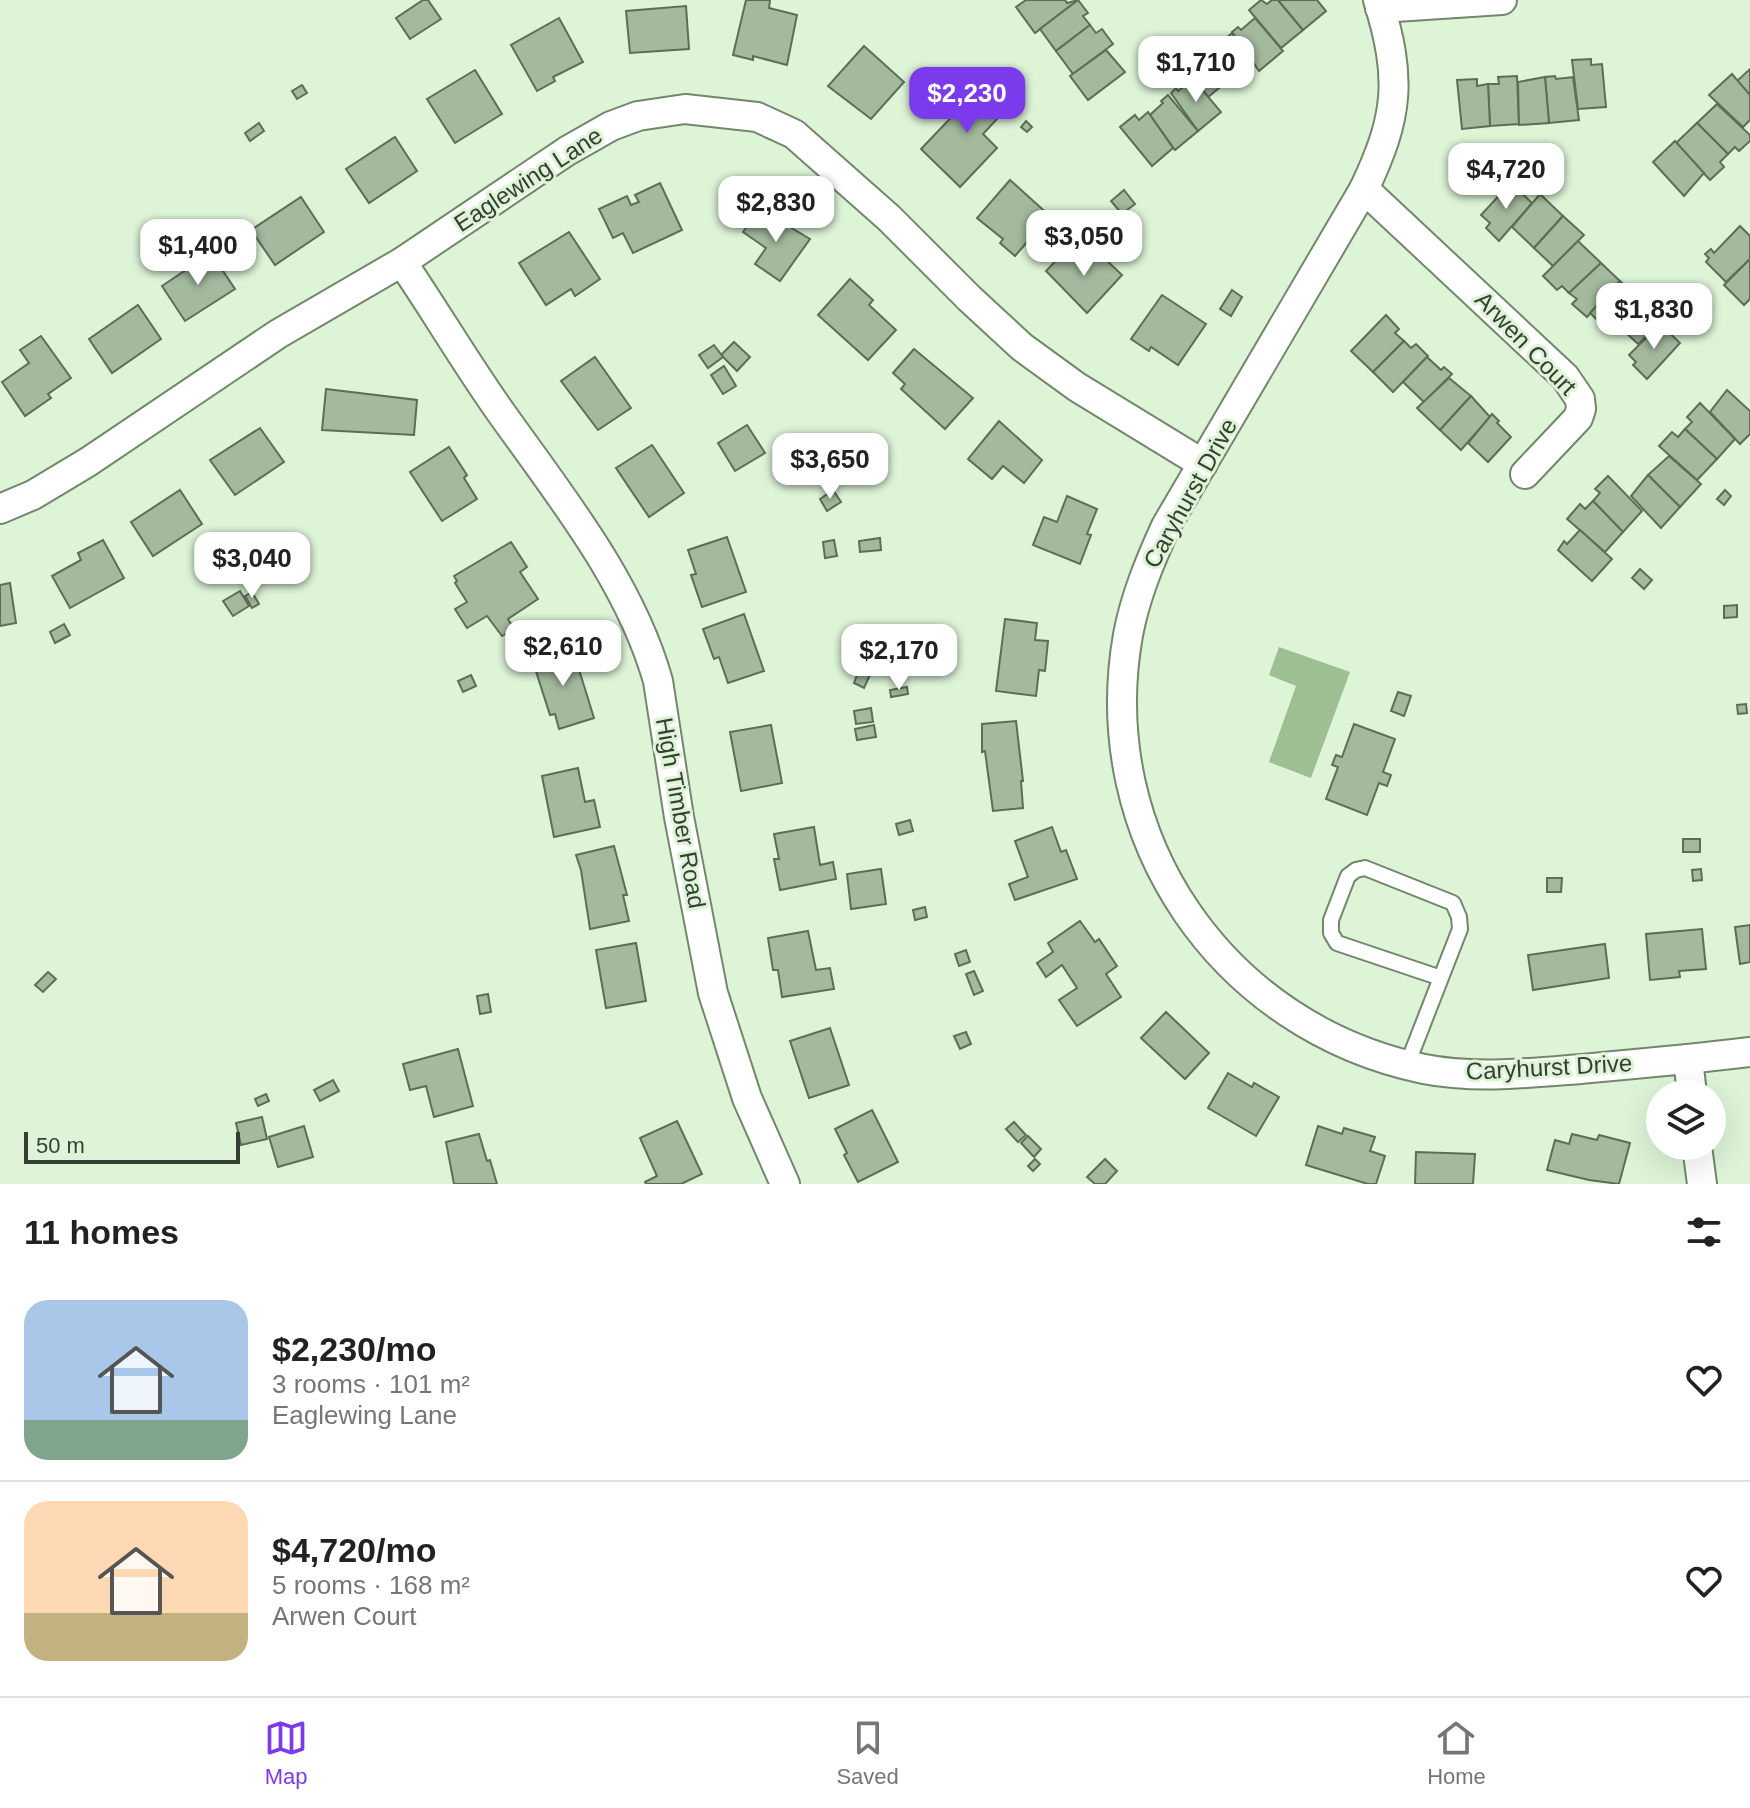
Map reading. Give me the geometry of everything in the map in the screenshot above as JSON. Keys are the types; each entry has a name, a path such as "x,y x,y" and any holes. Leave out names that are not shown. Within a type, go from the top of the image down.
{"street":[{"path":"1379,4 1502,0"},
{"name":"Caryhurst Drive","path":"1379,4 1393,68 1393,109 1385,144 1364,189 1166,526 1145,574 1129,632 1124,666 1123,722 1127,767 1140,817 1163,875 1191,920 1220,955 1256,990 1279,1007 1333,1038 1427,1070 1499,1074 1750,1052"},
{"name":"Eaglewing Lane","path":"0,509 33,495 88,462 278,334 402,262 567,151 611,126 638,116 685,109 757,117 794,134 1022,347 1077,387 1203,464"},
{"name":"Arwen Court","path":"1364,189 1543,354 1574,387 1580,399 1578,418 1525,474"},
{"name":"High Timber Road","path":"402,262 602,560 647,647 658,681 679,817 713,993 747,1098 785,1184"},
{"path":"1688,1059 1690,1080"},
{"path":"1699,1160 1702,1184"}],"lane":[{"path":"1407,1065 1441,978 1460,929 1459,917 1453,903 1365,868 1348,876 1331,920 1331,933 1337,943 1441,978"}],"shaded area":[{"path":"1279,647 1350,672 1311,778 1269,762 1296,686 1269,675"}],"building":[{"path":"423,0 428,0 441,19 410,39 396,18"},
{"path":"746,0 770,0 769,8 797,15 787,65 753,56 753,60 733,55"},
{"path":"1026,0 1065,0 1067,3 1078,0 1035,33 1016,7"},
{"path":"1078,0 1088,13 1083,16 1090,25 1056,51 1040,29"},
{"path":"1261,0 1267,4 1278,0 1303,30 1281,48 1249,10"},
{"path":"1278,0 1317,0 1326,11 1303,30"},
{"path":"686,6 689,49 630,53 626,11"},
{"path":"559,18 583,62 553,77 555,81 537,91 511,45"},
{"path":"1255,18 1283,51 1259,71 1232,32 1238,27 1241,30"},
{"path":"1090,25 1096,33 1102,29 1113,44 1073,74 1056,51"},
{"path":"1232,33 1252,62 1230,79 1206,45 1212,40 1217,46"},
{"path":"864,46 904,82 871,119 828,86"},
{"path":"1202,47 1205,51 1207,48 1230,79 1208,97 1186,71 1201,58 1196,52"},
{"path":"1106,50 1125,72 1088,100 1070,76"},
{"path":"1591,59 1591,65 1602,64 1606,107 1578,109 1572,60"},
{"path":"1750,69 1750,95 1737,81"},
{"path":"475,70 502,114 455,143 427,99"},
{"path":"1732,74 1750,95 1750,120 1743,127 1709,95"},
{"path":"1517,76 1519,124 1490,126 1488,84 1499,84 1498,77"},
{"path":"1555,76 1556,79 1573,77 1579,120 1549,123 1545,77"},
{"path":"1545,77 1549,123 1519,125 1518,82"},
{"path":"1193,79 1221,112 1198,131 1171,93"},
{"path":"1477,79 1477,86 1488,84 1490,126 1462,129 1457,80"},
{"path":"986,81 1011,104 983,134 997,148 960,187 921,149"},
{"path":"302,85 307,93 297,99 292,91"},
{"path":"1168,95 1198,131 1175,150 1150,115"},
{"path":"1717,104 1750,135 1750,141 1739,151 1735,147 1728,154 1697,123"},
{"path":"1148,112 1173,148 1152,166 1120,127 1135,115 1139,120"},
{"path":"1026,121 1032,127 1027,132 1021,127"},
{"path":"259,123 264,131 250,141 245,133"},
{"path":"1697,123 1728,154 1720,162 1724,167 1710,180 1676,143"},
{"path":"395,137 417,171 369,203 346,169"},
{"path":"1675,141 1704,173 1684,196 1653,162"},
{"path":"1010,180 1050,216 1015,256 1000,243 1003,239 977,218"},
{"path":"660,183 682,230 633,253 623,233 613,238 599,209 627,196 631,205 639,202 635,195"},
{"path":"1511,183 1532,203 1499,241 1486,228 1490,223 1481,215"},
{"path":"1124,190 1135,204 1122,214 1111,201"},
{"path":"1540,194 1563,216 1534,248 1512,227"},
{"path":"301,197 324,232 275,265 251,230"},
{"path":"760,209 810,239 780,281 755,264 766,248 743,232"},
{"path":"1563,216 1584,235 1553,266 1534,248"},
{"path":"1740,226 1750,236 1750,259 1726,282 1706,262 1709,258 1705,254 1711,249 1714,253"},
{"path":"569,232 600,279 575,296 571,289 546,305 519,263"},
{"path":"1578,241 1601,263 1569,293 1562,286 1557,290 1543,276"},
{"path":"1070,246 1090,265 1100,254 1122,275 1087,313 1046,271"},
{"path":"211,253 235,289 185,321 162,286"},
{"path":"1750,259 1750,299 1744,305 1724,285"},
{"path":"1601,263 1620,281 1587,317 1572,304 1577,299 1569,293"},
{"path":"850,279 873,300 869,305 896,330 868,360 818,315"},
{"path":"1620,281 1640,300 1611,333 1590,313"},
{"path":"1232,290 1242,297 1231,316 1220,309"},
{"path":"1162,295 1206,324 1178,365 1151,347 1149,351 1131,339"},
{"path":"1640,300 1663,321 1638,344 1616,328"},
{"path":"138,305 161,339 112,373 89,339"},
{"path":"1386,315 1399,329 1395,333 1404,341 1373,372 1351,351"},
{"path":"1660,324 1680,343 1647,379 1633,365 1636,362 1629,355"},
{"path":"41,336 71,378 48,394 51,398 25,416 2,382 29,363 20,350"},
{"path":"1404,341 1411,348 1416,344 1428,356 1393,392 1373,372"},
{"path":"734,342 750,357 737,371 721,355"},
{"path":"714,345 723,357 708,368 699,355"},
{"path":"914,349 973,398 945,429 901,389 905,384 893,373"},
{"path":"595,357 631,408 598,430 561,381"},
{"path":"1427,357 1441,370 1444,367 1452,374 1424,402 1403,382"},
{"path":"724,366 736,386 723,394 711,375"},
{"path":"1449,378 1471,396 1440,430 1417,408"},
{"path":"326,389 417,400 414,435 322,430"},
{"path":"1727,390 1750,411 1750,434 1740,444 1710,412"},
{"path":"1471,396 1490,417 1461,450 1440,430"},
{"path":"1700,403 1735,439 1717,459 1685,429 1692,422 1687,417"},
{"path":"1492,414 1511,437 1488,462 1468,443"},
{"path":"999,421 1042,460 1024,483 1003,466 992,479 968,459"},
{"path":"747,425 765,453 735,471 718,443"},
{"path":"260,428 284,462 235,495 210,460"},
{"path":"1685,429 1717,459 1697,480 1659,446 1672,432 1678,437"},
{"path":"652,445 684,493 649,517 616,468"},
{"path":"449,447 467,475 464,478 477,499 442,521 410,472"},
{"path":"1669,456 1701,484 1680,507 1648,475"},
{"path":"1648,475 1680,507 1661,528 1631,496"},
{"path":"1608,476 1642,511 1623,532 1593,501 1600,493 1595,489"},
{"path":"180,490 202,524 153,556 131,522"},
{"path":"833,490 841,502 827,511 820,499"},
{"path":"1725,490 1731,496 1724,505 1717,499"},
{"path":"1067,496 1097,509 1080,564 1033,545 1044,517 1057,522"},
{"path":"1593,501 1623,532 1605,552 1567,519 1580,504 1585,509"},
{"path":"1580,530 1612,559 1592,581 1558,550 1564,541 1567,544"},
{"path":"727,537 746,592 702,607 691,575 696,574 688,550"},
{"path":"880,538 881,550 860,552 859,541"},
{"path":"103,540 124,578 70,608 52,576 81,560 78,553"},
{"path":"834,540 837,556 825,558 823,542"},
{"path":"511,542 527,567 520,572 538,599 508,619 514,629 502,636 487,616 467,628 455,609 467,602 454,576"},
{"path":"1640,569 1652,580 1644,589 1632,578"},
{"path":"10,583 16,623 0,626 0,585"},
{"path":"240,591 249,606 233,616 223,601"},
{"path":"252,592 259,604 252,608 245,596"},
{"path":"1737,605 1737,617 1724,618 1724,606"},
{"path":"744,614 764,671 728,683 719,657 714,659 703,629"},
{"path":"1005,619 1037,623 1035,640 1048,641 1045,671 1039,670 1036,696 996,691"},
{"path":"64,624 70,635 55,643 50,632"},
{"path":"572,647 594,718 559,729 555,714 550,715 532,659"},
{"path":"859,670 870,675 864,688 854,683"},
{"path":"471,675 476,686 463,692 458,681"},
{"path":"907,687 908,694 891,697 890,690"},
{"path":"1398,692 1411,696 1404,716 1391,711"},
{"path":"1746,704 1747,713 1738,714 1737,705"},
{"path":"871,708 873,722 856,724 854,711"},
{"path":"1016,721 1023,808 993,811 985,751 982,752 982,724"},
{"path":"1354,724 1395,739 1383,772 1391,775 1387,786 1379,783 1367,815 1326,799 1338,767 1332,765 1336,755 1342,757"},
{"path":"771,725 782,783 741,791 730,732"},
{"path":"874,725 876,737 857,740 855,729"},
{"path":"578,768 585,802 594,800 600,827 554,837 542,776"},
{"path":"910,820 913,831 899,835 896,824"},
{"path":"814,827 820,865 833,862 836,879 780,890 774,859 779,859 774,834"},
{"path":"1052,827 1061,852 1066,850 1077,879 1015,900 1009,884 1028,877 1015,841"},
{"path":"1683,839 1700,839 1700,852 1683,852"},
{"path":"614,846 627,895 623,895 629,921 590,929 576,855"},
{"path":"881,869 886,904 851,909 847,874"},
{"path":"1701,869 1702,880 1693,881 1692,870"},
{"path":"1547,878 1562,878 1561,892 1547,892"},
{"path":"925,907 927,917 915,920 913,910"},
{"path":"1080,921 1095,942 1099,939 1117,966 1106,974 1121,997 1077,1026 1059,1000 1077,988 1062,965 1046,977 1037,963 1053,952 1048,943"},
{"path":"1750,925 1750,962 1740,964 1735,927"},
{"path":"1702,929 1706,969 1679,971 1680,977 1650,980 1646,934"},
{"path":"808,931 816,970 830,968 834,989 782,997 778,970 773,970 768,938"},
{"path":"636,943 646,1001 606,1008 596,950"},
{"path":"1605,944 1609,978 1533,990 1528,955"},
{"path":"966,950 970,962 959,966 955,954"},
{"path":"974,971 983,991 974,995 966,974"},
{"path":"48,972 56,979 43,992 35,985"},
{"path":"488,994 491,1012 480,1014 477,996"},
{"path":"1166,1012 1209,1053 1185,1079 1141,1038"},
{"path":"830,1028 849,1085 809,1098 790,1041"},
{"path":"966,1032 971,1044 960,1049 954,1036"},
{"path":"458,1049 473,1106 434,1117 426,1086 410,1090 403,1064"},
{"path":"1228,1073 1252,1087 1254,1083 1279,1097 1256,1136 1208,1108"},
{"path":"333,1080 339,1091 320,1101 314,1090"},
{"path":"266,1094 269,1101 258,1106 255,1099"},
{"path":"872,1110 898,1162 858,1182 835,1129"},
{"path":"262,1117 267,1139 241,1145 236,1123"},
{"path":"677,1121 702,1174 681,1184 646,1184 657,1176 640,1138"},
{"path":"1014,1122 1026,1135 1018,1142 1006,1129"},
{"path":"304,1126 313,1157 278,1167 269,1137"},
{"path":"1318,1126 1342,1134 1344,1128 1375,1137 1370,1151 1385,1156 1376,1184 1306,1165"},
{"path":"479,1134 497,1184 454,1184 446,1142"},
{"path":"1572,1134 1597,1140 1599,1135 1630,1143 1619,1184 1547,1170 1555,1140 1569,1144"},
{"path":"1028,1136 1041,1149 1034,1157 1021,1143"},
{"path":"1416,1152 1475,1154 1473,1184 1415,1184"},
{"path":"1035,1159 1040,1164 1033,1171 1028,1166"},
{"path":"1105,1159 1117,1171 1105,1184 1095,1184 1087,1177"}]}
